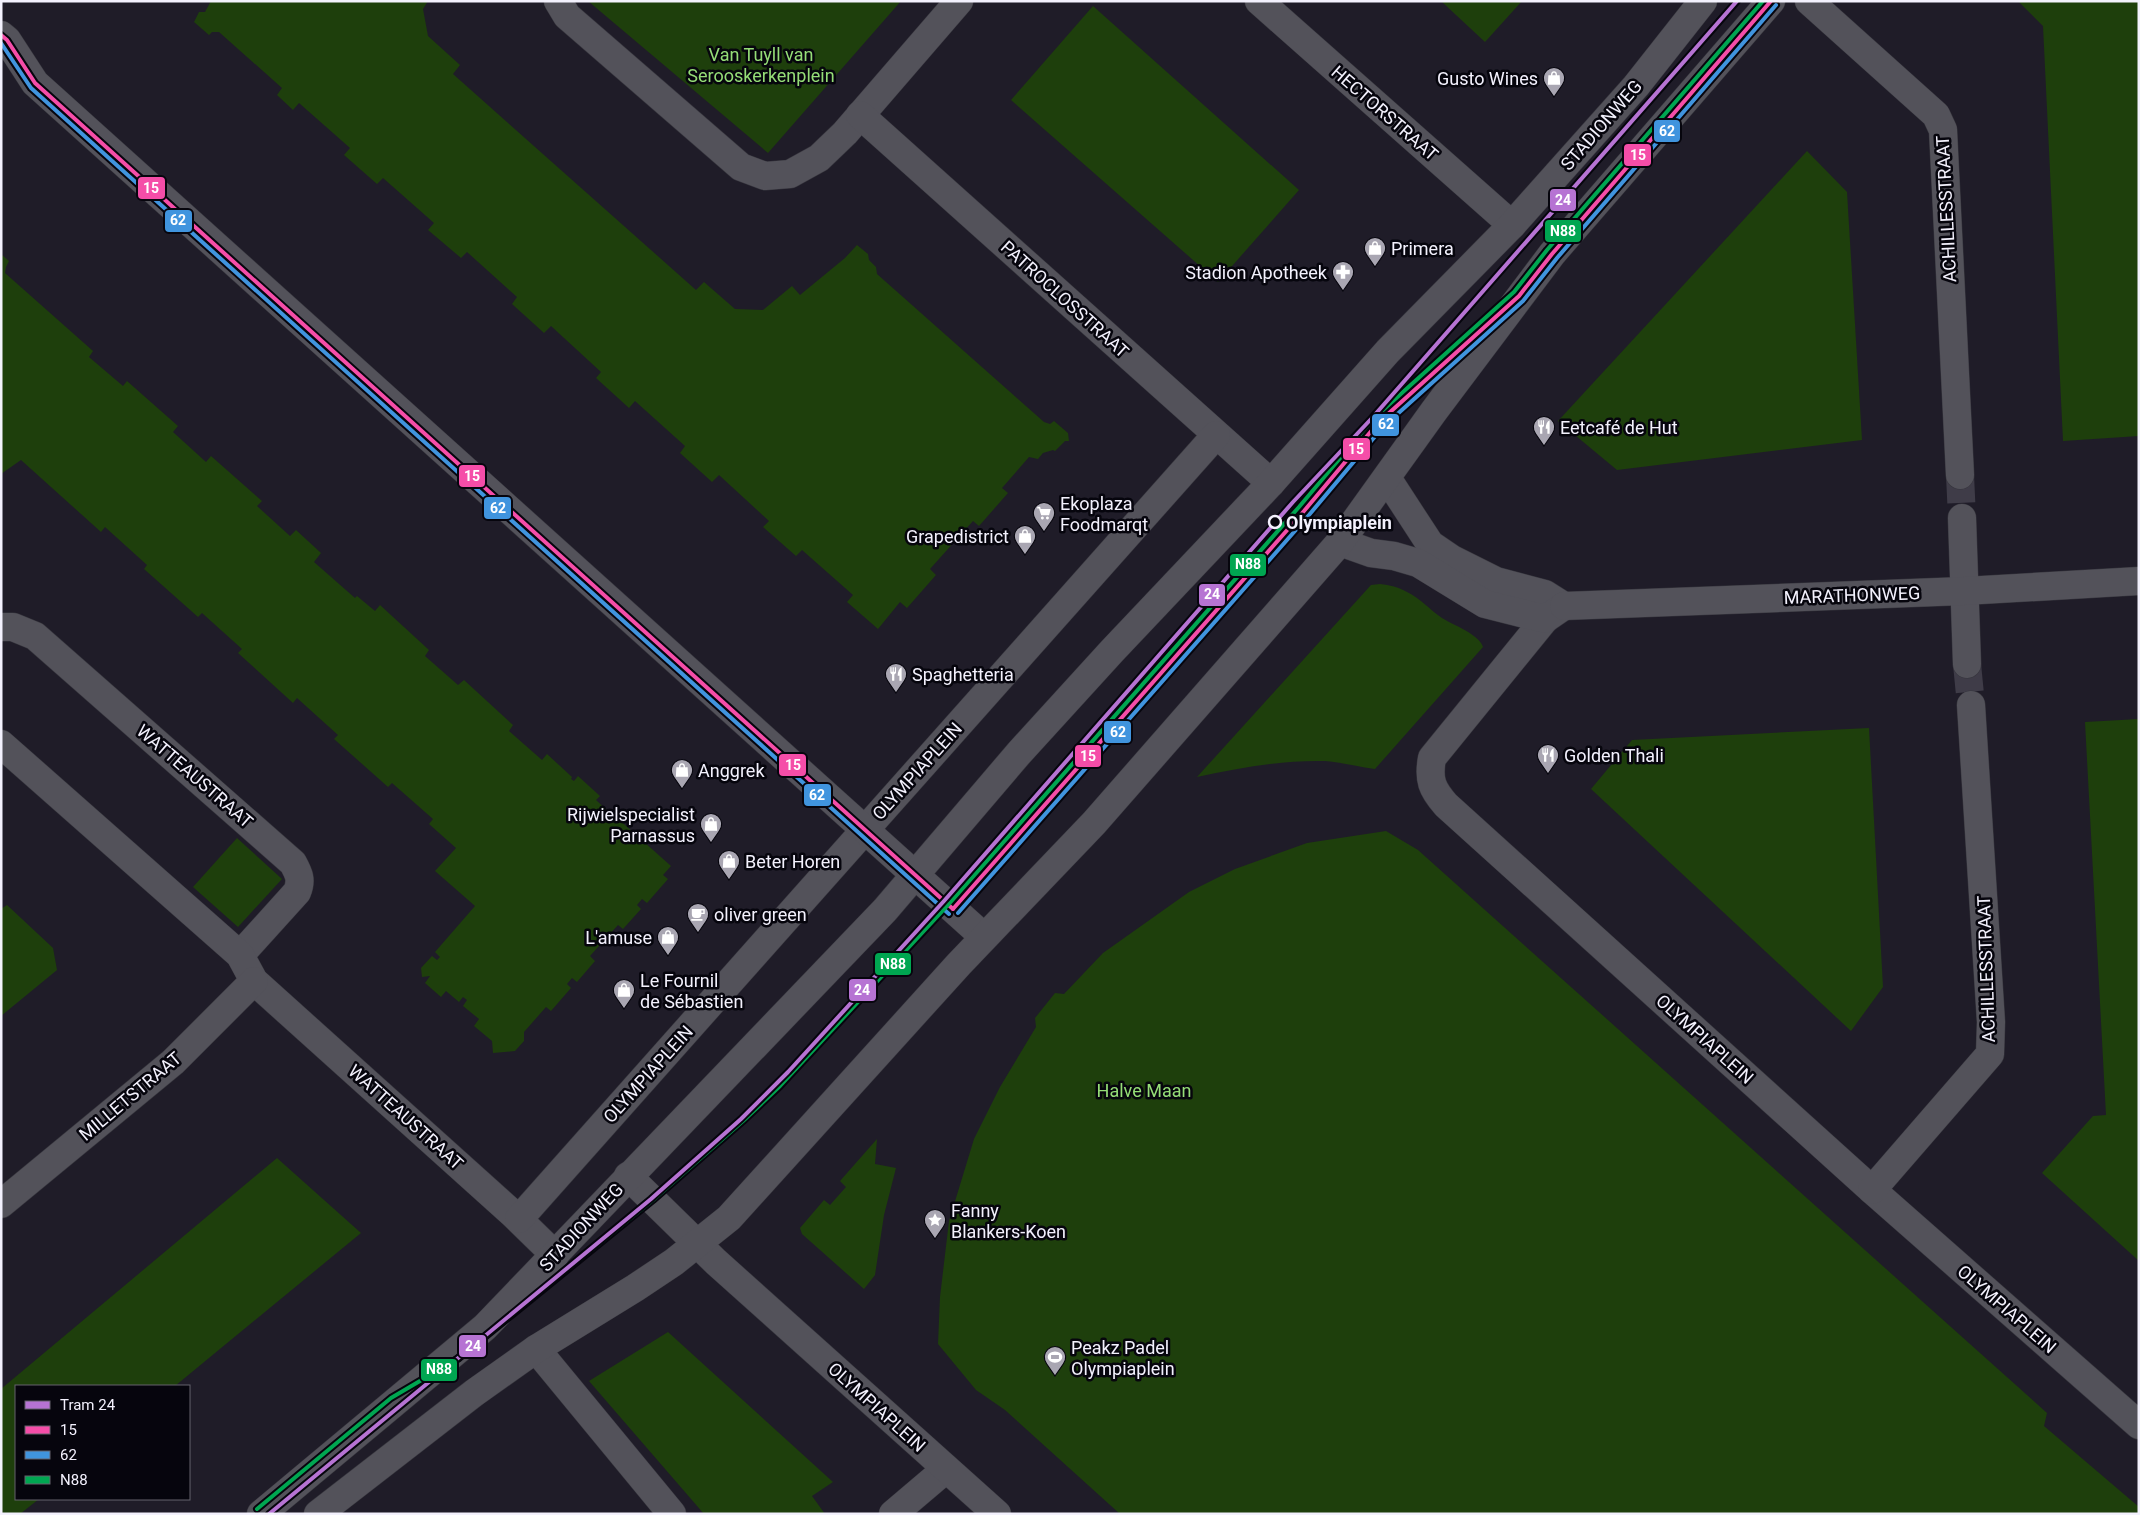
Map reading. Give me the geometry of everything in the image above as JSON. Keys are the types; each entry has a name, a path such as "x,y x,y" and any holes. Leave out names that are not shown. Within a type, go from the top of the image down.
{"street":[{"path":"558,1 567,16 741,167 765,176 790,174 819,158 860,115 959,1"},
{"name":"HECTORSTRAAT","path":"1258,1 1512,225"},
{"name":"STADIONWEG","path":"1270,483 1388,351 1512,225 1636,86 1703,1"},
{"path":"318,1514 474,1393 536,1349 635,1288 699,1244 729,1218 984,937 1094,822 1340,542 1434,411 1552,254 1772,1"},
{"name":"ACHILLESSTRAAT","path":"1809,1 1936,115 1943,130 1960,475"},
{"path":"1,35 35,83 984,937"},
{"path":"1,69 35,83"},
{"name":"PATROCLOSSTRAAT","path":"860,115 1270,483"},
{"name":"OLYMPIAPLEIN","path":"519,1219 1216,435"},
{"path":"1387,478 1430,544 1452,559 1496,581 1545,594 1555,613"},
{"path":"628,1176 885,910 1024,748 1270,483"},
{"path":"1962,518 1967,664"},
{"path":"1340,542 1371,553 1394,556 1418,563 1485,604 1555,613"},
{"name":"MARATHONWEG","path":"1555,613 2139,581"},
{"name":"OLYMPIAPLEIN","path":"1555,613 1432,758 1430,779 1435,792 1461,818 1872,1190 2139,1425"},
{"name":"WATTEAUSTRAAT","path":"1,626 13,627 35,636 293,863 300,875 300,884 297,892 240,955"},
{"name":"ACHILLESSTRAAT","path":"1872,1190 1990,1054 1991,1022 1970,706"},
{"name":"WATTEAUSTRAAT","path":"1,744 240,955 254,980 519,1219 555,1255"},
{"name":"MILLETSTRAAT","path":"1,1204 173,1062 254,980"},
{"name":"STADIONWEG","path":"261,1514 485,1327 628,1176"},
{"name":"OLYMPIAPLEIN","path":"628,1176 716,1262 997,1514"},
{"path":"536,1349 672,1514"},
{"path":"893,1514 946,1469"}],"green space":[{"path":"211,1 428,1 423,9 428,36 460,65 453,74 696,290 704,282 735,309 763,310 792,286 800,295 845,258 857,245 868,254 869,260 876,267 877,274 1044,422 1050,424 1054,421 1068,433 1069,441 1065,441 1055,451 1043,453 1038,459 1029,457 1002,488 1008,493 979,526 973,521 930,569 936,575 907,608 900,602 878,629 847,602 853,595 802,550 796,556 763,527 769,521 719,475 712,482 680,453 685,446 635,401 629,408 596,378 601,372 551,326 544,333 512,304 517,297 467,252 461,258 428,230 434,223 383,178 377,184 344,155 350,148 299,103 293,110 277,95 282,88 219,32 212,32 209,35 194,22 199,12 205,12"},
{"name":"Van Tuyll van Serooskerkenplein","path":"588,1 901,1 768,153"},
{"path":"1441,1 1522,1 1485,42"},
{"path":"2018,1 2139,1 2139,436 2063,441 2043,26"},
{"path":"1093,6 1299,190 1218,282 1011,100"},
{"path":"1807,151 1847,192 1862,440 1617,470 1558,421"},
{"path":"1,254 9,261 5,273 93,351 89,357 123,386 127,381 178,426 173,432 206,462 211,456 262,501 257,506 290,536 296,530 321,553 314,562 355,598 357,596 375,611 380,605 429,650 425,656 458,685 464,680 513,725 509,731 542,760 547,754 572,777 571,779 574,781 578,776 600,796 596,800 609,812 606,816 612,822 616,817 671,866 663,875 668,879 647,903 642,899 637,905 641,909 623,929 618,925 590,956 595,961 577,982 572,978 567,984 571,988 551,1011 546,1007 524,1032 524,1041 515,1051 493,1053 492,1041 474,1026 479,1019 463,1006 467,1000 463,997 459,1002 446,991 441,997 425,983 430,976 422,977 421,968 432,956 437,960 440,957 435,952 475,906 435,871 456,848 429,824 433,819 392,783 388,787 334,739 338,735 297,698 293,703 238,653 242,649 202,613 198,617 144,569 147,565 105,527 101,532 21,460 1,474"},
{"path":"1380,584 1397,588 1412,595 1442,618 1471,634 1481,642 1483,647 1375,769 1325,761 1309,761 1261,765 1197,777 1371,585"},
{"path":"2139,719 2139,1261 2042,1173 2093,1116 2106,1115 2085,722"},
{"path":"1869,728 1883,987 1851,1031 1591,789 1632,740"},
{"name":"Halve Maan","path":"1386,831 1418,850 2047,1413 2044,1426 2139,1507 2139,1514 1120,1514 1005,1410 976,1390 938,1344 940,1297 949,1221 974,1139 1000,1087 1036,1027 1035,1018 1055,993 1064,994 1103,953 1189,892 1235,869 1307,843"},
{"path":"237,838 282,879 238,927 193,887"},
{"path":"7,905 53,948 57,970 1,1016 1,909"},
{"path":"877,1139 875,1164 896,1168 884,1215 875,1275 864,1289 802,1234 800,1228 824,1200 830,1205 846,1187 840,1181"},
{"path":"277,1158 361,1233 176,1385 15,1385 15,1500 38,1500 20,1514 1,1514 1,1389"},
{"path":"668,1332 833,1482 812,1496 825,1514 704,1514 589,1381"}],"tunnel":[{"path":"1960,475 1962,518"},
{"path":"1967,664 1971,705"}],"tram line":[{"name":"24","path":"269,1514 651,1199 741,1119 788,1072 944,901 1293,502 1372,418 1737,1"}],"transit line":[{"name":"N88","path":"257,1509 391,1398 459,1358 653,1200 780,1086 948,905 1299,507 1373,419 1514,292 1547,250 1763,1"},
{"name":"15","path":"953,909 1304,511 1378,423 1519,296 1552,254 1771,1"},
{"name":"62","path":"958,913 1309,515 1383,427 1523,301 1557,258 1776,5"},
{"name":"15","path":"1,35 7,40 35,83 953,909"},
{"name":"62","path":"1,43 31,88 949,914"}],"place":[{"name":"Gusto Wines","path":"1554,97"},
{"name":"Primera","path":"1375,267"},
{"name":"Stadion Apotheek","path":"1343,291"},
{"name":"Eetcafé de Hut","path":"1544,446"},
{"name":"Olympiaplein","path":"1275,522"},
{"name":"Ekoplaza Foodmarqt","path":"1044,532"},
{"name":"Grapedistrict","path":"1025,555"},
{"name":"Spaghetteria","path":"896,693"},
{"name":"Golden Thali","path":"1548,774"},
{"name":"Anggrek","path":"682,789"},
{"name":"Rijwielspecialist Parnassus","path":"711,843"},
{"name":"Beter Horen","path":"729,880"},
{"name":"oliver green","path":"698,933"},
{"name":"L'amuse","path":"668,956"},
{"name":"Le Fournil de Sébastien","path":"624,1009"},
{"name":"Fanny Blankers-Koen","path":"935,1239"},
{"name":"Peakz Padel Olympiaplein","path":"1055,1376"}]}
